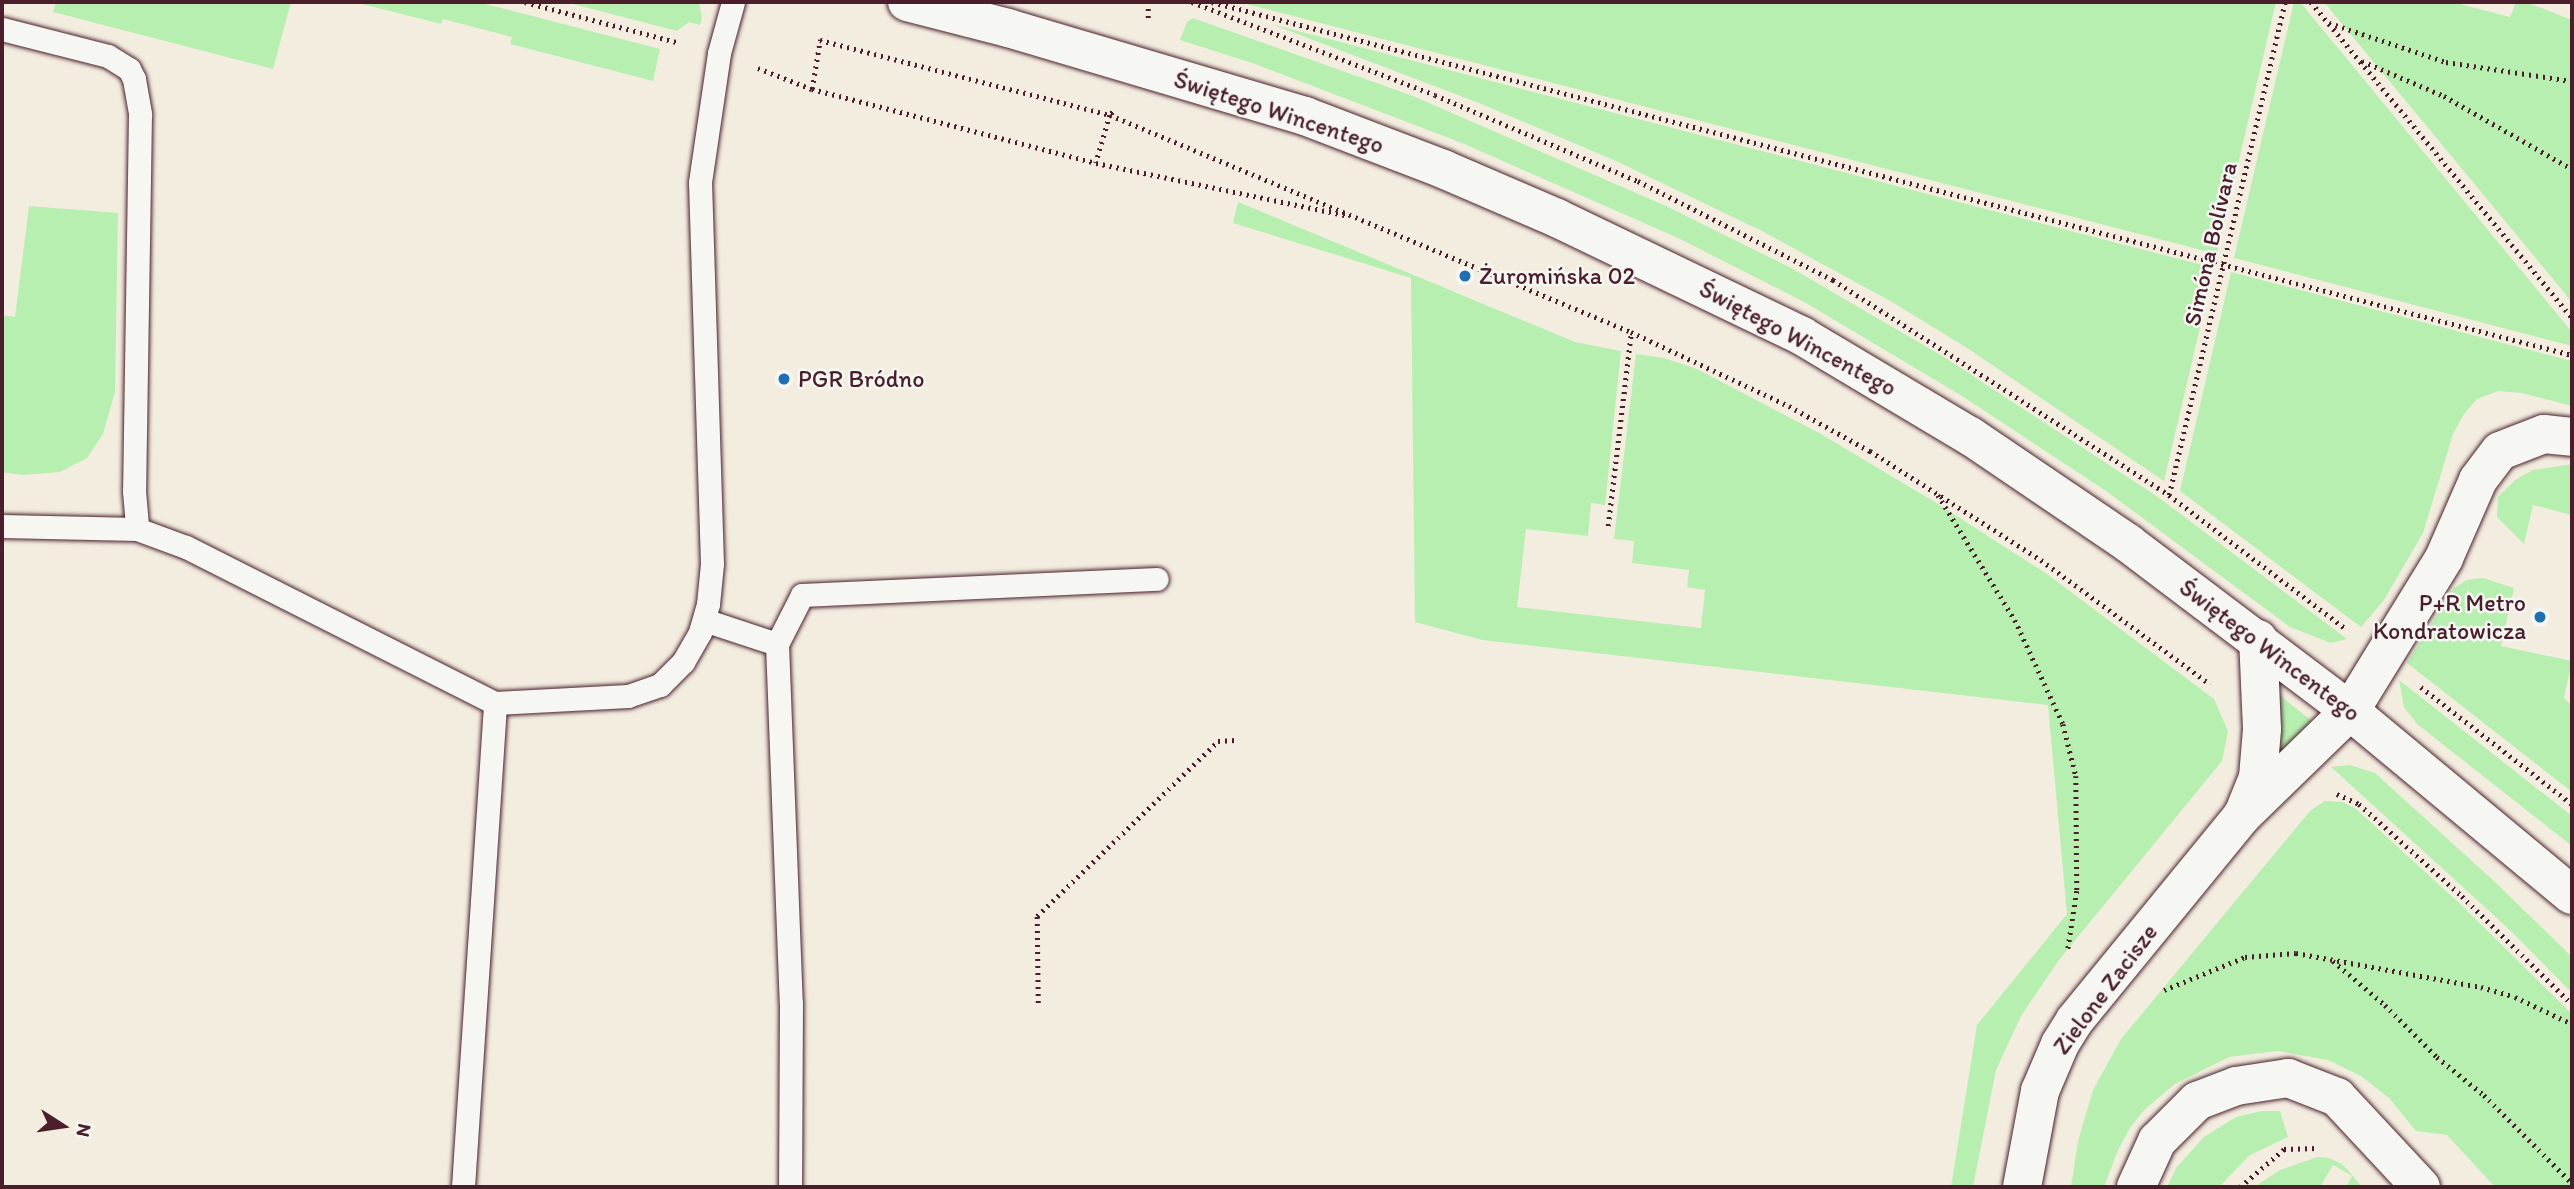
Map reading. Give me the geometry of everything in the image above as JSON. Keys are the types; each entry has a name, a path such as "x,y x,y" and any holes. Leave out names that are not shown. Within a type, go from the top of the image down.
{"street":[{"name":"Świętego Wincentego","path":"907,2 1008,28 1305,116 1443,169 1634,253 1802,336 1929,410 2059,495 2258,639 2350,710 2572,895"},
{"name":"Zielone Zacisze","path":"2022,1187 2037,1101 2060,1044 2093,996 2242,816 2350,710 2444,558 2478,480 2500,451 2544,434 2572,437"},
{"name":"Zielone Zacisze","path":"2242,816 2258,777 2261,741 2258,639"},
{"path":"2136,1187 2157,1140 2197,1101 2236,1086 2288,1078 2337,1097 2421,1187"}],"lane":[{"path":"2,526 137,529 186,547 495,703 628,696 660,685 683,662 704,620 712,564 699,182 719,54 733,2"},
{"path":"2,29 108,56 129,69 134,79 140,114 134,491 137,529"},
{"path":"790,1187 791,1003 777,644 802,595 1157,579"},
{"path":"704,620 777,644"},
{"path":"463,1187 495,703"}],"path":[{"path":"525,2 719,54 812,89 1096,163 1361,219"},
{"path":"1212,2 2572,355"},
{"name":"Simóna Bolívara","path":"2169,495 2285,2"},
{"path":"2311,2 2572,318"},
{"path":"2328,22 2446,62 2572,81"},
{"path":"812,89 820,40 1110,115 1631,332 1788,405 1870,451 2041,560 2218,693"},
{"path":"2359,60 2444,96 2572,169"},
{"path":"1096,163 1110,115 1120,103"},
{"path":"1608,526 1631,332"},
{"path":"1937,493 2015,620 2063,724 2076,776 2077,816 2077,891 2068,951"},
{"path":"1038,1003 1037,916 1218,741 1235,740"},
{"path":"2272,789 2297,811 2315,796 2328,793 2342,795 2359,804 2462,896 2572,1004"},
{"path":"2157,992 2256,954 2296,953 2482,987 2515,997 2572,1024"},
{"path":"2332,960 2385,1005 2437,1057 2484,1095 2572,1183"},
{"path":"2240,1187 2284,1149 2322,1148"}],"green space":[{"path":"56,2 291,2 273,69 53,12"},
{"path":"354,2 478,2 660,49 653,81 510,44 512,37 443,19 441,24"},
{"path":"565,2 699,2 702,18 700,25 689,22 677,31"},
{"path":"1239,2 2276,2 2217,254"},
{"path":"2294,2 2300,2 2572,332 2572,346 2234,258"},
{"path":"2324,2 2452,2 2510,17 2516,2 2526,2 2572,20 2572,302"},
{"path":"1193,18 1413,96 1666,206 1793,269 1944,357 2158,497 2347,639 2331,643 2290,627 2106,491 1962,396 1806,303 1678,238 1462,143 1252,63 1180,40 1187,22"},
{"path":"1271,24 2214,268 2164,481 1967,348 1892,302 1760,230 1616,161 1479,103"},
{"path":"1238,202 1575,342 1621,351 1605,505 1591,503 1588,536 1526,529 1517,607 1701,628 1705,590 1687,587 1689,570 1632,563 1634,541 1614,539 1636,354 1664,358 1697,369 1821,434 1938,504 2047,574 2214,699 2228,731 2222,761 2059,960 2021,1016 1996,1070 1973,1187 1951,1187 1977,1025 2067,914 2048,705 1482,640 1415,622 1411,278 1233,223"},
{"path":"29,206 118,213 115,392 103,434 87,458 60,472 22,475 2,472 2,315 15,317"},
{"path":"2231,272 2572,361 2572,406 2522,393 2498,391 2477,399 2464,414 2453,434 2423,533 2384,600 2361,627 2180,491"},
{"path":"2572,464 2572,515 2533,505 2524,544 2497,517 2498,497 2515,480 2533,470"},
{"path":"2483,578 2514,588 2501,646 2572,661 2564,698 2572,706 2572,792 2407,663 2454,588 2467,580"},
{"path":"2399,680 2572,816 2572,846 2417,724 2404,707"},
{"path":"2277,693 2318,726 2279,766"},
{"path":"2350,765 2375,773 2494,881 2572,957 2572,993 2510,930 2331,767"},
{"path":"2325,801 2342,802 2355,808 2457,901 2572,1014 2572,1187 2495,1187 2447,1135 2416,1131 2389,1098 2361,1076 2328,1060 2278,1051 2229,1057 2175,1084 2144,1110 2130,1128 2118,1150 2104,1187 2071,1187 2078,1141 2093,1090 2121,1039 2310,811"},
{"path":"2261,1111 2280,1111 2288,1137 2250,1155 2219,1187 2167,1187 2176,1168 2204,1137 2236,1117"},
{"path":"2317,1157 2329,1158 2342,1164 2362,1187 2346,1187 2352,1176 2333,1165 2320,1187 2254,1187 2280,1170"}],"place":[{"name":"Żuromińska 02","path":"1465,276"},
{"name":"PGR Bródno","path":"784,379"},
{"name":"P+R Metro Kondratowicza","path":"2540,617"}]}
